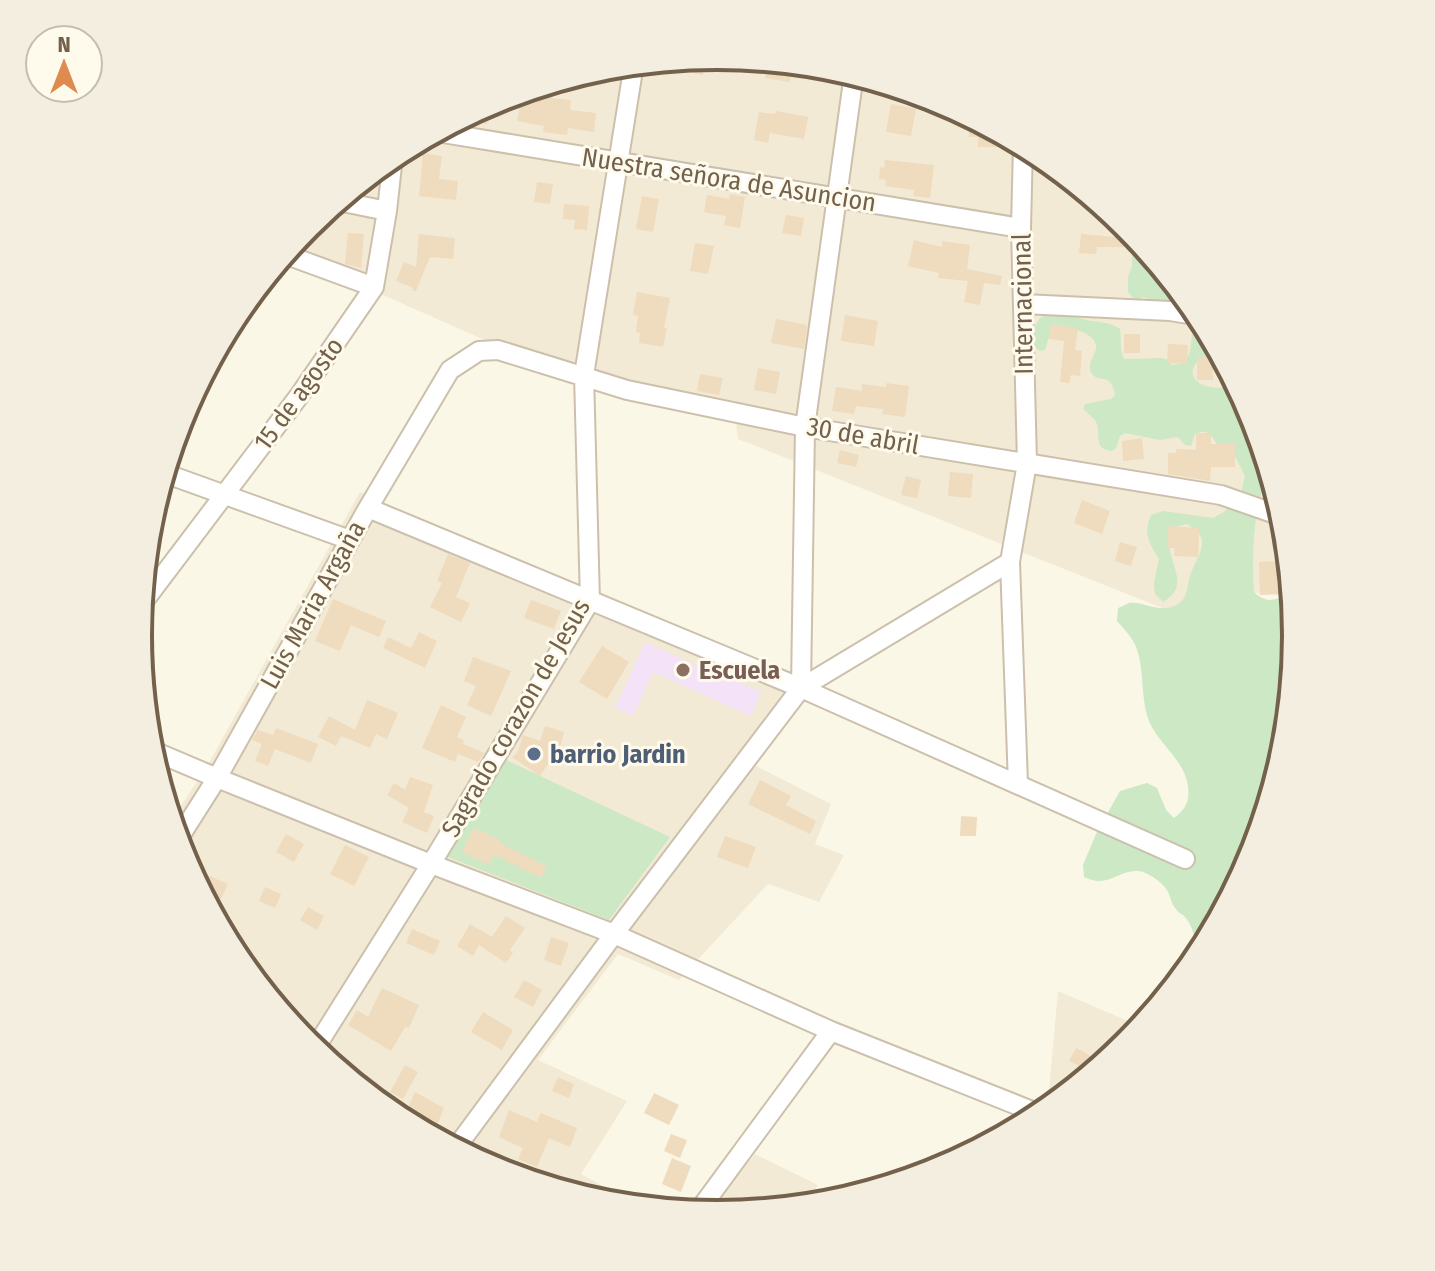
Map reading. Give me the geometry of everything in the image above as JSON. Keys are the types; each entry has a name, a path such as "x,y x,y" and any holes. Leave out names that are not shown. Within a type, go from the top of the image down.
{"street":[{"name":"Sagrado corazon de Jesus","path":"321,1038 590,601 584,375 632,77"},
{"path":"801,688 805,427 852,86"},
{"name":"Nuestra señora de Asuncion","path":"455,135 1021,228"},
{"name":"Internacional","path":"1018,784 1010,562 1027,463 1021,228 1023,159"},
{"name":"15 de agosto","path":"154,587 299,396 374,287 391,174"},
{"path":"352,204 387,211"},
{"path":"296,259 374,287"},
{"path":"1023,304 1182,313"},
{"name":"30 de abril","path":"450,370 479,351 498,350 627,390 805,427 1221,495 1269,512"},
{"name":"Luis Maria Argaña","path":"186,827 217,778 368,508 450,370"},
{"path":"175,477 350,540"},
{"path":"368,508 801,688 1185,859"},
{"path":"462,1140 801,688 1010,562"},
{"path":"165,756 431,864 614,934 1022,1112"},
{"path":"706,1201 831,1031"}],"shaded area":[{"path":"718,70 791,75 864,89 968,128 1032,165 1090,210 1143,263 1188,321 1225,385 1240,419 1264,489 1282,595 1237,591 1220,631 738,439 736,422 593,388 298,257 345,210 403,165 467,128 571,89 644,75"},
{"path":"360,492 809,689 754,765 831,804 815,844 844,855 819,902 768,884 679,980 618,954 538,1060 627,1101 581,1174 612,1191 571,1182 501,1158 435,1125 373,1084 292,1008 247,950 228,918 210,886 182,817 179,808 207,766"},
{"path":"645,642 700,667 703,662 720,669 718,673 761,692 751,716 653,672 633,716 615,708"},
{"path":"1058,991 1130,1022 1090,1061 1049,1094"},
{"path":"755,1154 818,1185 813,1192 791,1196 717,1201"}],"green space":[{"path":"1132,252 1178,308 1170,308 1144,297 1132,297 1128,292 1128,277"},
{"path":"1052,313 1108,323 1120,329 1124,359 1162,358 1172,365 1184,363 1190,352 1192,335 1196,334 1209,357 1195,365 1194,378 1205,386 1226,386 1263,487 1254,537 1254,592 1265,599 1282,597 1282,672 1278,709 1264,782 1253,817 1225,886 1195,939 1189,922 1174,907 1163,885 1151,876 1131,871 1106,880 1092,880 1084,877 1083,865 1120,791 1147,783 1157,788 1166,810 1174,818 1188,800 1186,776 1149,721 1139,656 1132,640 1117,621 1118,608 1135,603 1165,608 1181,601 1202,548 1200,536 1195,530 1187,524 1175,527 1170,536 1170,549 1176,588 1163,602 1155,594 1159,559 1148,538 1151,515 1163,511 1213,518 1224,512 1241,493 1245,476 1232,450 1217,445 1206,432 1195,434 1191,446 1185,445 1178,437 1160,440 1125,433 1112,451 1102,448 1096,422 1083,409 1085,404 1111,399 1115,395 1111,382 1097,378 1091,372 1096,344 1086,334 1066,329 1050,334 1045,350 1040,351 1035,347 1034,328 1040,318"},
{"path":"1273,533 1277,558 1272,544"},
{"path":"504,759 670,837 609,920 443,855"}],"building":[{"path":"704,70 703,75 683,71"},
{"path":"766,72 791,75 790,82 765,78"},
{"path":"545,97 571,100 570,110 596,113 594,132 568,128 567,135 543,132 544,126 517,121 520,106"},
{"path":"891,104 916,109 911,136 886,132"},
{"path":"776,111 808,117 804,139 770,133 768,143 754,140 759,112 775,114"},
{"path":"969,129 997,147 978,147 978,137 969,137"},
{"path":"423,153 442,156 439,179 458,181 456,200 419,196"},
{"path":"885,160 934,165 930,198 913,196 914,190 885,186 886,180 879,179 880,167 884,168"},
{"path":"537,182 553,184 550,204 534,202"},
{"path":"730,194 745,197 740,228 724,225 726,216 704,212 707,195 729,199"},
{"path":"642,196 659,199 653,232 636,229"},
{"path":"564,204 589,206 587,230 574,229 575,220 563,219"},
{"path":"786,215 804,218 801,236 782,233"},
{"path":"348,233 364,234 361,268 345,264"},
{"path":"419,234 455,238 453,259 430,257 416,291 413,291 413,288 396,281 404,262 416,267"},
{"path":"1081,234 1118,237 1126,246 1097,247 1096,254 1079,253"},
{"path":"914,240 942,247 942,241 970,245 967,269 1002,276 1000,285 984,283 980,305 964,302 968,281 938,278 939,273 908,266"},
{"path":"695,243 714,246 708,274 690,271"},
{"path":"637,292 670,298 663,347 639,343 640,333 636,332 638,316 633,315"},
{"path":"845,315 878,321 874,346 841,341"},
{"path":"776,319 807,325 804,349 771,343"},
{"path":"1051,324 1078,328 1075,350 1082,351 1080,376 1071,375 1069,383 1060,382 1064,341 1049,339"},
{"path":"1124,334 1140,334 1140,353 1124,353"},
{"path":"1168,344 1188,345 1187,364 1167,363"},
{"path":"1197,357 1209,357 1213,364 1213,380 1197,380"},
{"path":"758,368 780,372 776,394 754,390"},
{"path":"700,374 723,378 719,395 697,391"},
{"path":"886,383 909,386 905,417 882,414 883,409 856,406 854,414 832,411 836,387 862,391 862,384 886,387"},
{"path":"1196,433 1211,433 1211,444 1235,444 1235,467 1211,467 1210,481 1168,474 1168,453 1176,453 1176,449 1196,450"},
{"path":"1142,438 1144,459 1123,461 1122,441"},
{"path":"840,450 859,455 856,467 837,463"},
{"path":"950,472 973,474 971,498 948,496"},
{"path":"906,476 921,480 917,498 901,495"},
{"path":"1082,500 1110,511 1102,534 1074,523"},
{"path":"1168,526 1199,528 1198,557 1174,556 1175,548 1168,548"},
{"path":"1120,542 1137,547 1131,566 1115,561"},
{"path":"448,554 470,563 456,597 470,603 461,622 430,607 442,583 437,581"},
{"path":"1278,561 1281,594 1260,595 1259,562"},
{"path":"333,599 386,621 379,637 351,625 340,651 315,641"},
{"path":"531,600 561,611 554,629 524,618"},
{"path":"419,632 437,641 425,668 383,648 388,637 411,648"},
{"path":"602,646 629,662 607,699 579,682"},
{"path":"473,657 511,671 491,716 467,705 476,686 464,681"},
{"path":"367,700 398,713 387,739 376,734 370,748 341,736 336,746 318,737 329,716 355,730"},
{"path":"441,705 466,717 457,737 464,740 463,744 484,753 478,762 458,754 455,762 422,748"},
{"name":"barrio Jardin","path":"545,726 564,732 561,744 540,776 512,757 518,752 523,735 540,741"},
{"path":"276,728 318,744 311,763 275,749 268,766 255,761 262,744 252,740 258,730 273,735"},
{"path":"410,777 433,785 424,812 434,816 427,833 402,822 409,808 387,795 394,783 405,790"},
{"path":"760,780 791,796 786,805 816,821 810,834 748,804"},
{"path":"961,816 977,817 976,836 960,836"},
{"path":"473,828 547,866 541,878 494,855 489,865 462,852"},
{"path":"286,834 304,844 294,862 276,852"},
{"path":"725,836 756,847 748,868 717,857"},
{"path":"345,845 369,857 354,886 330,874"},
{"path":"206,877 228,884 221,899 216,897"},
{"path":"265,887 281,894 275,908 259,901"},
{"path":"308,907 324,916 317,930 300,920"},
{"path":"506,916 525,928 510,950 513,953 506,963 479,945 473,956 457,946 470,924 492,937"},
{"path":"412,929 440,941 434,955 406,943"},
{"path":"551,937 569,943 561,966 544,960"},
{"path":"524,980 542,990 533,1007 514,997"},
{"path":"382,988 419,1005 409,1028 405,1027 391,1051 348,1025 357,1010 368,1017"},
{"path":"483,1012 513,1030 502,1050 471,1032"},
{"path":"1076,1048 1094,1058 1082,1068 1069,1061"},
{"path":"405,1065 418,1072 403,1099 390,1092"},
{"path":"558,1077 574,1084 569,1098 552,1091"},
{"path":"415,1092 444,1108 437,1126 408,1109"},
{"path":"654,1093 679,1105 669,1125 644,1113"},
{"path":"509,1110 537,1122 541,1113 577,1128 570,1147 549,1138 537,1167 518,1159 523,1148 499,1137"},
{"path":"671,1134 687,1140 680,1158 664,1151"},
{"path":"672,1158 691,1166 681,1192 662,1184"}],"place":[{"name":"Escuela","path":"683,670"},
{"name":"barrio Jardin","path":"534,754"}]}
